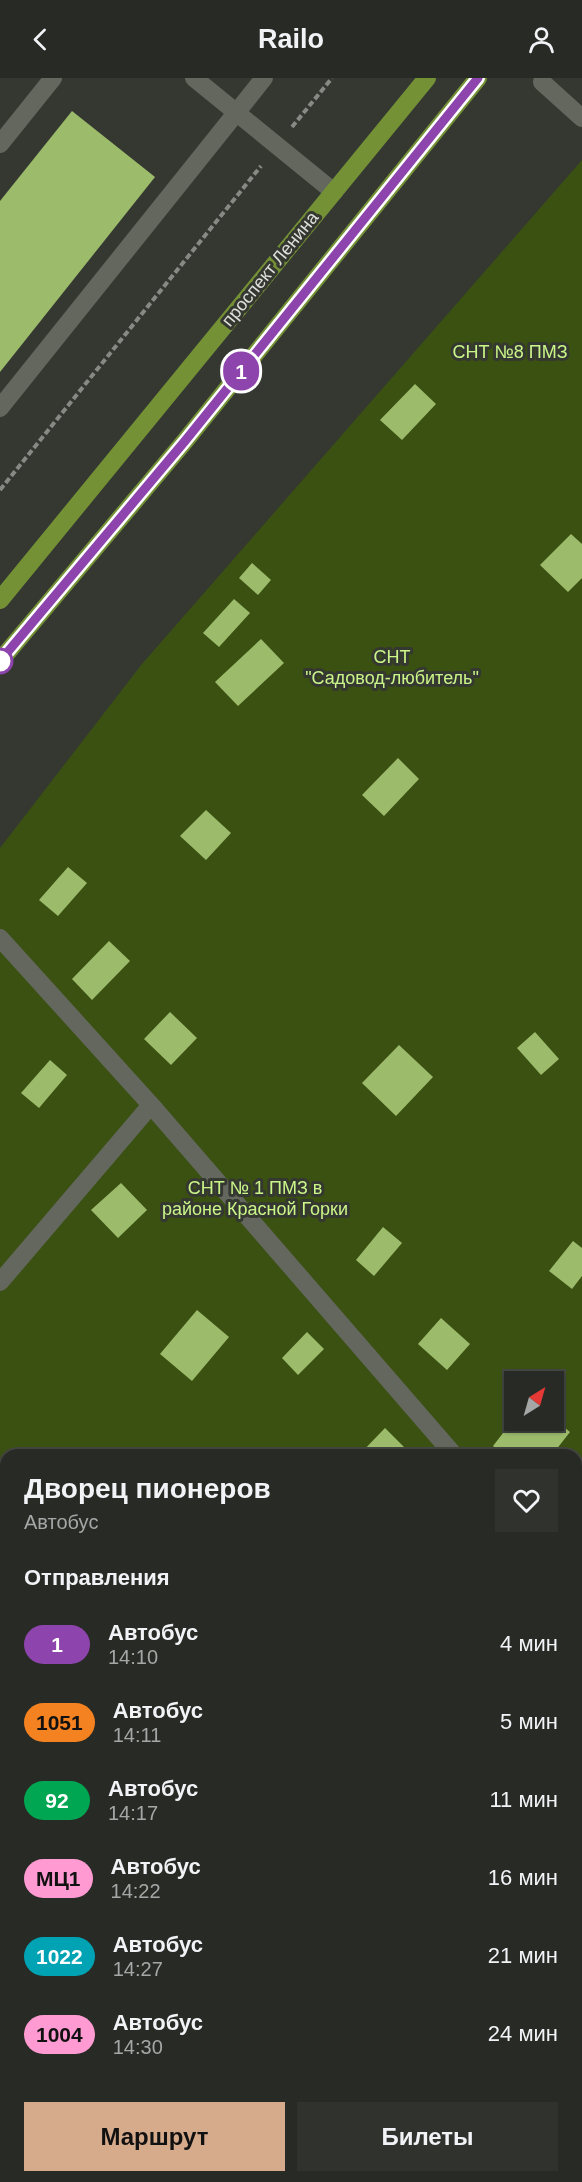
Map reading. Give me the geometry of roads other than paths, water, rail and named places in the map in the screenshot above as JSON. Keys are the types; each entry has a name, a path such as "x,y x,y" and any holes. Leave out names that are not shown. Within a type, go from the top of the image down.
{"main road":[{"name":"проспект Ленина","path":"0,600 427,78"},
{"path":"0,661 185,441 478,78"}],"street":[{"path":"0,144 53,78"},
{"path":"194,78 334,192"},
{"path":"0,408 264,78"},
{"path":"540,79 582,118"},
{"path":"0,938 151,1105 449,1449"},
{"path":"0,1282 151,1105"}],"park label":[{"name":"СНТ №8 ПМЗ","path":"510,352"},
{"name":"СНТ \"Садовод-любитель\"","path":"392,667"},
{"name":"СНТ № 1 ПМЗ в районе Красной Горки","path":"255,1198"}]}
